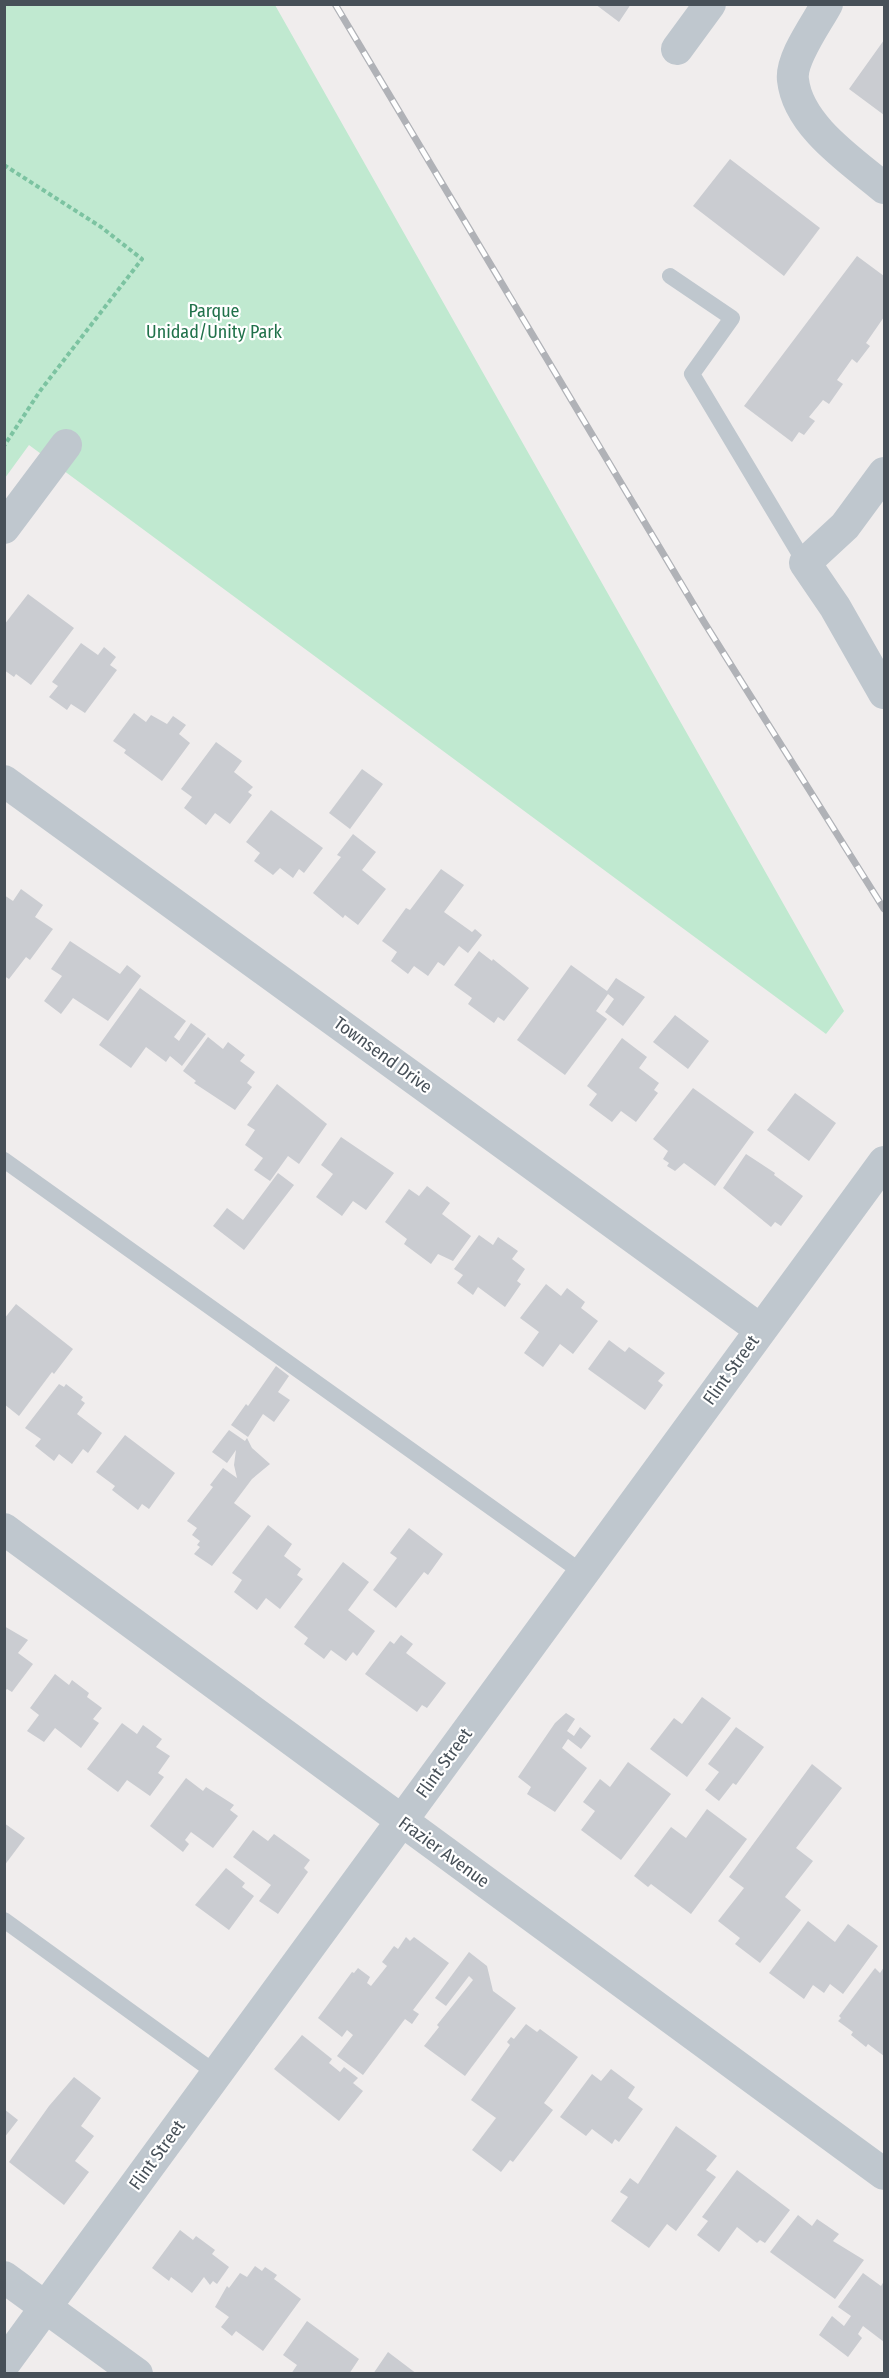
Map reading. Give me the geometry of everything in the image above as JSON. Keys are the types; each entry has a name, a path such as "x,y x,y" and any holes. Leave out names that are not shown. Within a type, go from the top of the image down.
{"street":[{"path":"677,49 710,4"},
{"path":"827,4 800,50 792,79 804,110 825,139 885,188"},
{"path":"4,528 66,445"},
{"path":"885,473 845,526 805,563 835,607 885,693"},
{"name":"Townsend Drive","path":"4,781 761,1330"},
{"name":"Flint Street","path":"4,2364 885,1162"},
{"name":"Frazier Avenue","path":"4,1529 885,2174"},
{"path":"4,2277 137,2373"}],"lane":[{"path":"670,276 732,318 692,374 805,563"},
{"path":"4,1160 583,1573"},
{"path":"4,1920 217,2074"}],"path":[{"path":"4,165 101,226 142,259 40,391 4,446"}],"green space":[{"name":"Parque Unidad/Unity Park","path":"5,5 275,5 844,1011 826,1034 29,445 5,478"}],"building":[{"path":"595,4 631,4 619,22"},
{"path":"884,40 884,115 849,89"},
{"path":"730,159 820,228 784,276 693,206"},
{"path":"857,256 884,276 884,317 866,343 870,346 857,363 852,359 837,380 843,384 829,404 823,400 809,417 815,421 804,435 799,432 792,442 744,406"},
{"path":"28,594 74,628 31,685 16,674 14,677 4,670 4,625"},
{"path":"81,643 98,655 104,647 116,657 110,665 117,670 85,713 71,704 67,710 49,697 58,686 52,682"},
{"path":"134,713 146,722 151,715 167,724 173,716 186,725 179,734 190,743 162,781 124,753 126,750 113,741"},
{"path":"216,742 242,761 234,772 253,787 248,792 252,795 230,824 215,813 206,825 184,808 192,797 181,789"},
{"path":"362,769 383,784 350,829 329,813"},
{"path":"271,810 323,848 304,873 299,869 293,878 280,868 273,875 254,861 260,853 246,842"},
{"path":"353,834 376,852 362,870 386,889 358,925 345,915 343,918 313,893 341,857 337,855"},
{"path":"441,869 464,885 444,912 472,932 475,929 482,935 468,953 459,946 444,966 438,962 428,976 414,966 408,974 391,961 397,952 382,941 406,908 410,910"},
{"path":"21,889 43,905 35,917 53,929 30,960 26,957 9,979 4,976 4,895 13,901"},
{"path":"70,941 120,974 127,965 141,976 108,1021 73,998 61,1014 44,1001 62,976 51,969"},
{"path":"479,951 492,961 493,959 529,988 504,1021 498,1017 494,1023 468,1004 472,998 454,985"},
{"path":"571,965 607,991 616,978 645,997 623,1026 605,1012 614,999 608,994 596,1011 607,1019 565,1075 517,1040"},
{"path":"140,988 186,1021 174,1037 179,1041 191,1023 206,1034 182,1066 170,1056 166,1062 146,1047 131,1068 99,1045"},
{"path":"675,1015 709,1041 688,1069 653,1042"},
{"path":"208,1037 223,1049 228,1042 245,1055 240,1061 255,1072 247,1083 252,1087 235,1110 194,1083 196,1081 183,1071"},
{"path":"622,1038 647,1057 639,1068 659,1083 654,1090 658,1093 636,1122 621,1111 612,1122 589,1105 597,1094 587,1086"},
{"path":"277,1084 327,1124 299,1164 288,1156 270,1181 254,1170 263,1158 245,1145 255,1130 247,1125"},
{"path":"693,1088 754,1132 715,1186 684,1163 675,1171 667,1166 669,1163 663,1159 668,1151 653,1139"},
{"path":"795,1093 836,1123 809,1161 767,1130"},
{"path":"341,1137 394,1173 366,1210 353,1201 342,1216 316,1197 333,1174 321,1165"},
{"path":"746,1154 775,1173 774,1175 803,1196 781,1226 775,1222 771,1227 723,1188"},
{"path":"278,1173 294,1185 244,1250 213,1226 227,1208 243,1220"},
{"path":"427,1186 450,1203 442,1214 471,1236 453,1261 438,1254 431,1264 404,1244 407,1239 385,1222 409,1189 419,1196"},
{"path":"479,1235 493,1245 498,1237 518,1251 512,1259 525,1269 517,1281 521,1284 505,1307 478,1287 473,1295 457,1283 463,1275 454,1269"},
{"path":"546,1284 561,1296 567,1288 585,1302 581,1308 598,1321 573,1354 560,1344 543,1367 524,1353 539,1332 520,1318"},
{"path":"16,1304 73,1349 54,1374 52,1372 19,1416 4,1404 4,1319"},
{"path":"609,1340 625,1352 629,1347 665,1373 658,1381 663,1385 645,1410 588,1369"},
{"path":"276,1366 289,1376 278,1392 290,1400 274,1422 263,1414 248,1437 231,1425 246,1404 248,1406"},
{"path":"59,1384 64,1387 66,1384 83,1397 81,1400 85,1403 77,1414 102,1433 88,1453 83,1449 72,1464 59,1454 54,1461 35,1446 41,1439 25,1428"},
{"path":"229,1430 245,1441 247,1438 252,1448 270,1464 252,1479 234,1503 251,1516 212,1566 194,1554 200,1547 197,1545 200,1541 192,1535 197,1528 187,1521 213,1487 210,1485 223,1468 237,1478 234,1465 236,1450 227,1463 212,1452"},
{"path":"125,1435 175,1473 149,1509 142,1504 138,1510 112,1490 115,1486 96,1472"},
{"path":"268,1525 292,1544 284,1556 301,1569 297,1575 303,1579 280,1609 266,1598 257,1610 234,1592 242,1580 232,1573"},
{"path":"409,1528 443,1554 428,1575 424,1572 396,1608 373,1590 397,1558 390,1553"},
{"path":"343,1562 369,1582 348,1610 375,1631 357,1656 353,1652 346,1661 331,1650 324,1659 304,1644 308,1638 294,1627"},
{"path":"4,1626 28,1640 18,1653 33,1664 12,1692 7,1689 4,1692"},
{"path":"401,1635 413,1644 406,1653 446,1683 427,1708 422,1705 417,1712 365,1674 390,1641 394,1644"},
{"path":"55,1674 69,1685 72,1680 89,1693 87,1697 102,1708 93,1719 99,1723 81,1748 55,1728 44,1742 27,1731 39,1715 30,1708"},
{"path":"702,1697 731,1718 687,1777 650,1749 674,1718 682,1724"},
{"path":"566,1713 575,1719 567,1731 574,1736 580,1727 591,1736 581,1749 568,1739 562,1748 587,1768 555,1812 527,1794 531,1787 518,1777 555,1723"},
{"path":"122,1723 137,1734 143,1725 162,1739 156,1747 170,1756 158,1773 164,1777 150,1796 127,1780 118,1792 87,1769"},
{"path":"736,1727 764,1747 736,1785 733,1783 719,1801 705,1790 719,1772 708,1764"},
{"path":"628,1762 671,1794 621,1860 581,1830 595,1811 583,1802 600,1779 610,1787"},
{"path":"812,1764 842,1788 796,1848 813,1861 785,1897 801,1910 760,1963 735,1944 740,1938 718,1921 744,1888 729,1877"},
{"path":"186,1778 203,1791 206,1787 234,1805 230,1810 238,1816 213,1848 191,1832 185,1840 189,1844 183,1852 150,1826"},
{"path":"707,1809 747,1839 691,1914 651,1884 648,1887 634,1876 671,1827 686,1838"},
{"path":"4,1823 25,1838 4,1866"},
{"path":"253,1830 268,1841 274,1834 310,1860 304,1868 308,1872 278,1914 259,1901 271,1885 233,1857"},
{"path":"226,1868 245,1883 242,1887 254,1896 229,1930 195,1905"},
{"path":"808,1921 835,1942 848,1924 878,1946 843,1994 830,1984 824,1993 813,1985 804,1999 769,1973"},
{"path":"406,1937 410,1941 414,1937 449,1963 413,2010 419,2014 412,2024 405,2019 363,2075 337,2056 353,2035 347,2030 342,2037 318,2018 352,1972 354,1973 358,1968 370,1977 367,1983 371,1986 387,1966 382,1962 394,1946 398,1949"},
{"path":"469,1952 487,1966 493,1991 516,2008 465,2076 424,2046 439,2027 437,2025 473,1980 469,1976 446,2006 435,1998"},
{"path":"884,1967 884,2056 868,2044 866,2047 851,2035 853,2032 838,2021 841,2018 839,2016 875,1968 880,1973"},
{"path":"526,2024 537,2032 540,2029 578,2057 544,2103 553,2110 513,2162 510,2160 501,2172 472,2150 496,2118 471,2100 510,2045 507,2042 511,2037 514,2039"},
{"path":"302,2035 332,2059 329,2063 340,2072 344,2067 358,2078 353,2083 363,2091 339,2121 274,2069"},
{"path":"611,2069 635,2087 628,2098 643,2109 619,2142 615,2139 612,2144 592,2129 586,2136 560,2117 592,2074 601,2081"},
{"path":"74,2077 101,2098 81,2126 94,2136 75,2161 89,2172 64,2205 9,2162 49,2106"},
{"path":"4,2109 18,2120 4,2138"},
{"path":"676,2126 717,2156 706,2170 716,2177 676,2231 667,2224 649,2248 611,2221 628,2197 620,2192 630,2178 638,2184"},
{"path":"737,2170 790,2210 765,2243 760,2240 757,2243 737,2227 719,2252 697,2235 708,2221 702,2217"},
{"path":"798,2215 812,2226 817,2219 839,2234 833,2241 864,2260 835,2299 770,2252"},
{"path":"180,2230 193,2240 196,2236 215,2250 212,2254 229,2267 217,2284 213,2281 210,2285 204,2277 192,2293 171,2277 169,2281 152,2268"},
{"path":"255,2266 262,2271 265,2267 277,2275 274,2279 301,2299 263,2351 236,2331 232,2336 221,2327 229,2317 215,2307 227,2286 229,2288 240,2273 247,2277"},
{"path":"863,2273 881,2286 884,2281 884,2342 863,2326 858,2334 862,2338 848,2357 819,2335 832,2316 844,2326 851,2316 838,2307"},
{"path":"307,2321 359,2359 349,2374 291,2374 297,2365 283,2355"},
{"path":"388,2352 417,2374 373,2374"}],"railway":[{"path":"335,4 704,622 884,909"}]}
